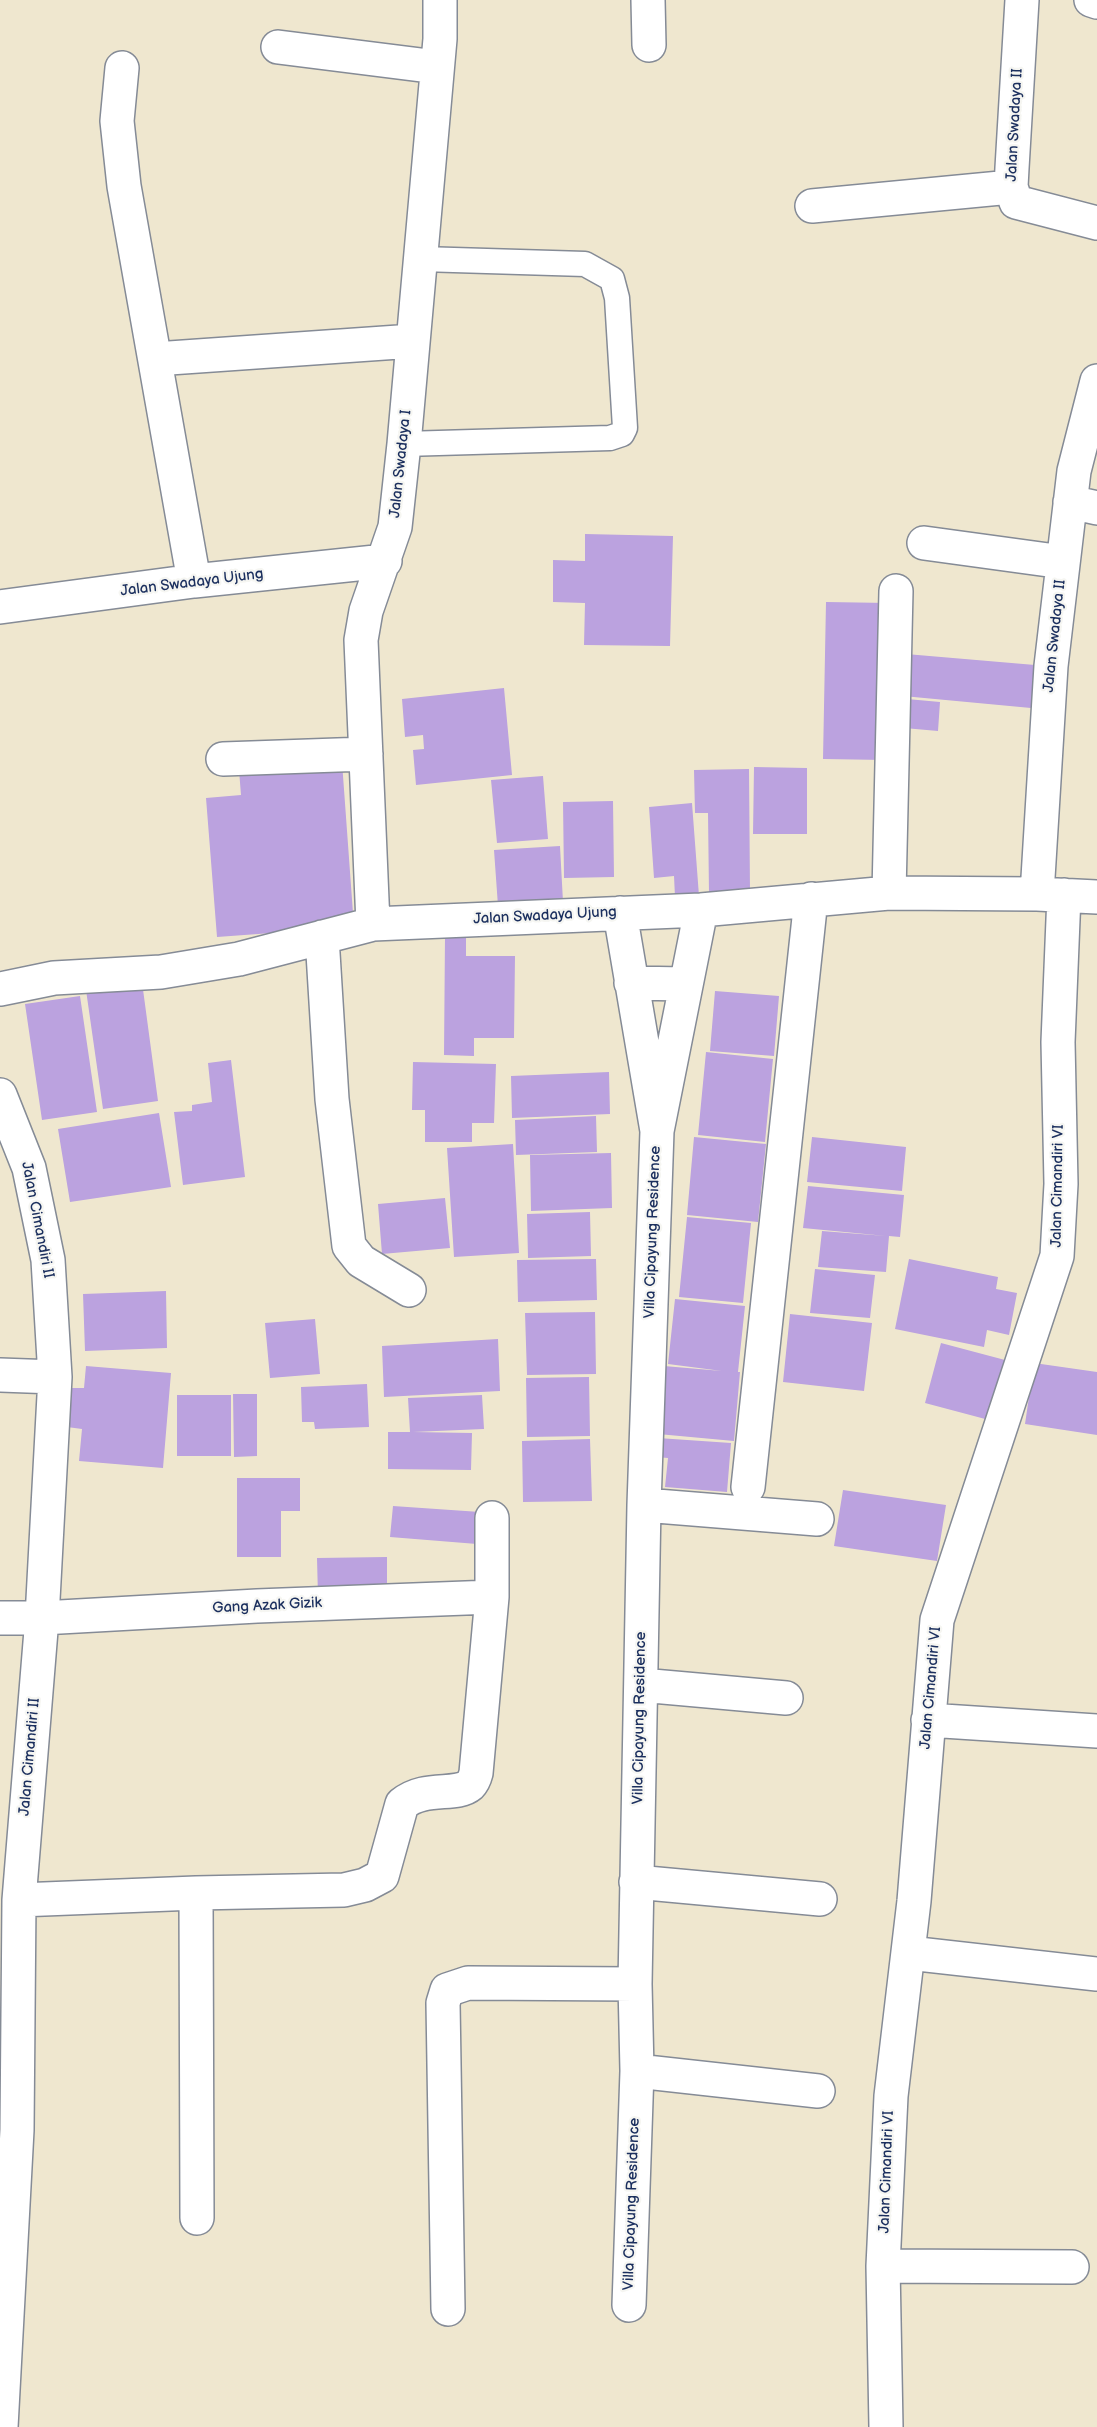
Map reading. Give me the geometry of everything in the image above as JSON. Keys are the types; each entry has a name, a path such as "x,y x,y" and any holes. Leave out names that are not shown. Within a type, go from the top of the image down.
{"street":[{"name":"Jalan Swadaya I","path":"373,924 362,640 366,611 395,527 421,259 437,67 440,0"},
{"path":"648,0 649,45"},
{"name":"Jalan Swadaya II","path":"1022,0 1011,187 1016,202 1097,223"},
{"path":"1091,0 1097,2"},
{"path":"278,47 437,67"},
{"path":"122,68 117,121 124,186 194,581"},
{"path":"812,206 1011,187"},
{"path":"155,359 413,341"},
{"name":"Jalan Swadaya II","path":"1051,894 1050,666 1063,562 1083,506 1074,471 1097,381"},
{"path":"924,543 1063,562"},
{"name":"Jalan Swadaya Ujung","path":"0,608 194,581 385,561"},
{"path":"889,893 896,591"},
{"path":"223,759 366,754"},
{"name":"Jalan Swadaya Ujung","path":"0,989 54,978 162,972 197,967 239,959 373,924 701,909 889,893 1051,894 1097,897"},
{"name":"Jalan Cimandiri VI","path":"886,2427 883,2266 891,2096 909,1953 937,1620 1057,1256 1061,1184 1058,1042 1051,894"},
{"path":"748,1487 811,899"},
{"name":"Villa Cipayung Residence","path":"629,2305 637,2071 636,1882 644,1505 657,1131 701,909"},
{"name":"Villa Cipayung Residence","path":"620,913 657,1131"},
{"path":"322,937 332,1099 349,1246 361,1262 409,1290"},
{"path":"631,983 685,984"},
{"name":"Jalan Cimandiri II","path":"0,1095 29,1168 48,1260 55,1377 42,1618 19,1900 5,2248 1,2427"},
{"path":"0,1375 55,1377"},
{"path":"644,1505 817,1519"},
{"path":"19,1900 345,1890 365,1885 382,1876 402,1804 410,1797 422,1793 464,1789 472,1784 476,1773 492,1597 492,1518"},
{"name":"Gang Azak Gizik","path":"0,1618 492,1597"},
{"path":"641,1685 786,1698"},
{"path":"928,1720 1097,1731"},
{"path":"636,1882 820,1899"},
{"path":"196,1893 197,2218"},
{"path":"909,1953 1097,1974"},
{"path":"448,2309 443,2003 447,1990 468,1983 635,1984"},
{"path":"637,2071 818,2091"},
{"path":"883,2266 1072,2267"}],"lane":[{"path":"404,444 610,438 622,434 625,428 617,298 612,279 585,264 421,259"}],"building":[{"path":"585,534 673,536 670,646 584,645 585,603 553,602 553,560 585,561"},
{"path":"826,602 889,603 885,760 823,759"},
{"path":"906,654 1035,665 1031,708 903,696"},
{"path":"504,688 512,775 416,785 413,750 424,749 423,735 405,737 402,699"},
{"path":"907,699 940,702 938,731 904,728"},
{"path":"342,762 354,927 217,937 206,798 241,795 239,770"},
{"path":"754,767 807,768 807,834 753,834"},
{"path":"749,769 750,893 709,894 708,813 695,813 694,770"},
{"path":"543,776 548,839 497,843 491,780"},
{"path":"613,801 614,877 564,878 563,802"},
{"path":"692,803 699,896 675,897 674,876 654,878 649,807"},
{"path":"560,846 563,902 498,906 494,850"},
{"path":"445,936 466,936 466,956 515,956 514,1038 474,1038 474,1056 444,1055"},
{"path":"142,982 158,1101 103,1109 86,990"},
{"path":"715,991 779,996 774,1056 710,1051"},
{"path":"80,996 97,1112 42,1120 25,1004"},
{"path":"706,1052 773,1059 765,1142 698,1135"},
{"path":"231,1060 245,1177 183,1185 174,1112 192,1111 192,1105 212,1102 208,1063"},
{"path":"413,1062 496,1064 494,1123 472,1123 472,1142 425,1142 425,1110 412,1110"},
{"path":"609,1072 610,1114 512,1118 511,1076"},
{"path":"159,1113 171,1187 70,1202 58,1129"},
{"path":"596,1116 597,1152 516,1155 515,1120"},
{"path":"694,1137 766,1144 758,1222 687,1215"},
{"path":"812,1137 906,1147 902,1191 807,1182"},
{"path":"513,1144 519,1253 454,1257 447,1148"},
{"path":"611,1153 612,1208 531,1211 530,1155"},
{"path":"808,1186 904,1195 900,1237 889,1236 886,1272 818,1267 822,1231 886,1236 803,1228"},
{"path":"445,1198 450,1248 382,1254 378,1204"},
{"path":"590,1212 591,1256 528,1258 527,1214"},
{"path":"687,1217 751,1223 743,1303 679,1297"},
{"path":"596,1259 597,1300 518,1302 517,1260"},
{"path":"909,1259 998,1277 996,1289 1017,1293 1009,1335 987,1330 984,1347 895,1329"},
{"path":"815,1269 875,1275 870,1318 810,1313"},
{"path":"166,1291 167,1348 85,1351 83,1294"},
{"path":"675,1299 745,1306 734,1441 658,1434 664,1366 722,1371 668,1364"},
{"path":"595,1312 596,1374 527,1375 525,1313"},
{"path":"790,1314 872,1323 864,1391 783,1382"},
{"path":"315,1319 320,1374 270,1378 265,1323"},
{"path":"498,1339 500,1391 384,1397 382,1346"},
{"path":"941,1343 1005,1360 989,1420 925,1403"},
{"path":"1034,1363 1097,1372 1097,1435 1025,1424"},
{"path":"86,1366 171,1373 163,1468 79,1461 82,1429 67,1427 70,1388 84,1388"},
{"path":"589,1377 590,1436 527,1437 526,1378"},
{"path":"367,1384 369,1427 315,1429 314,1422 302,1422 301,1387"},
{"path":"233,1394 257,1394 257,1456 234,1457"},
{"path":"177,1395 231,1395 231,1456 177,1456"},
{"path":"482,1395 484,1429 413,1432 472,1433 471,1470 388,1469 388,1432 410,1432 408,1398"},
{"path":"658,1438 731,1443 727,1492 665,1487 668,1458 656,1457"},
{"path":"590,1439 592,1501 523,1502 522,1441"},
{"path":"237,1478 300,1478 300,1511 281,1511 281,1557 237,1557"},
{"path":"843,1490 946,1505 937,1561 834,1546"},
{"path":"393,1506 480,1512 477,1544 390,1537"},
{"path":"387,1557 387,1596 318,1597 317,1558"}]}
